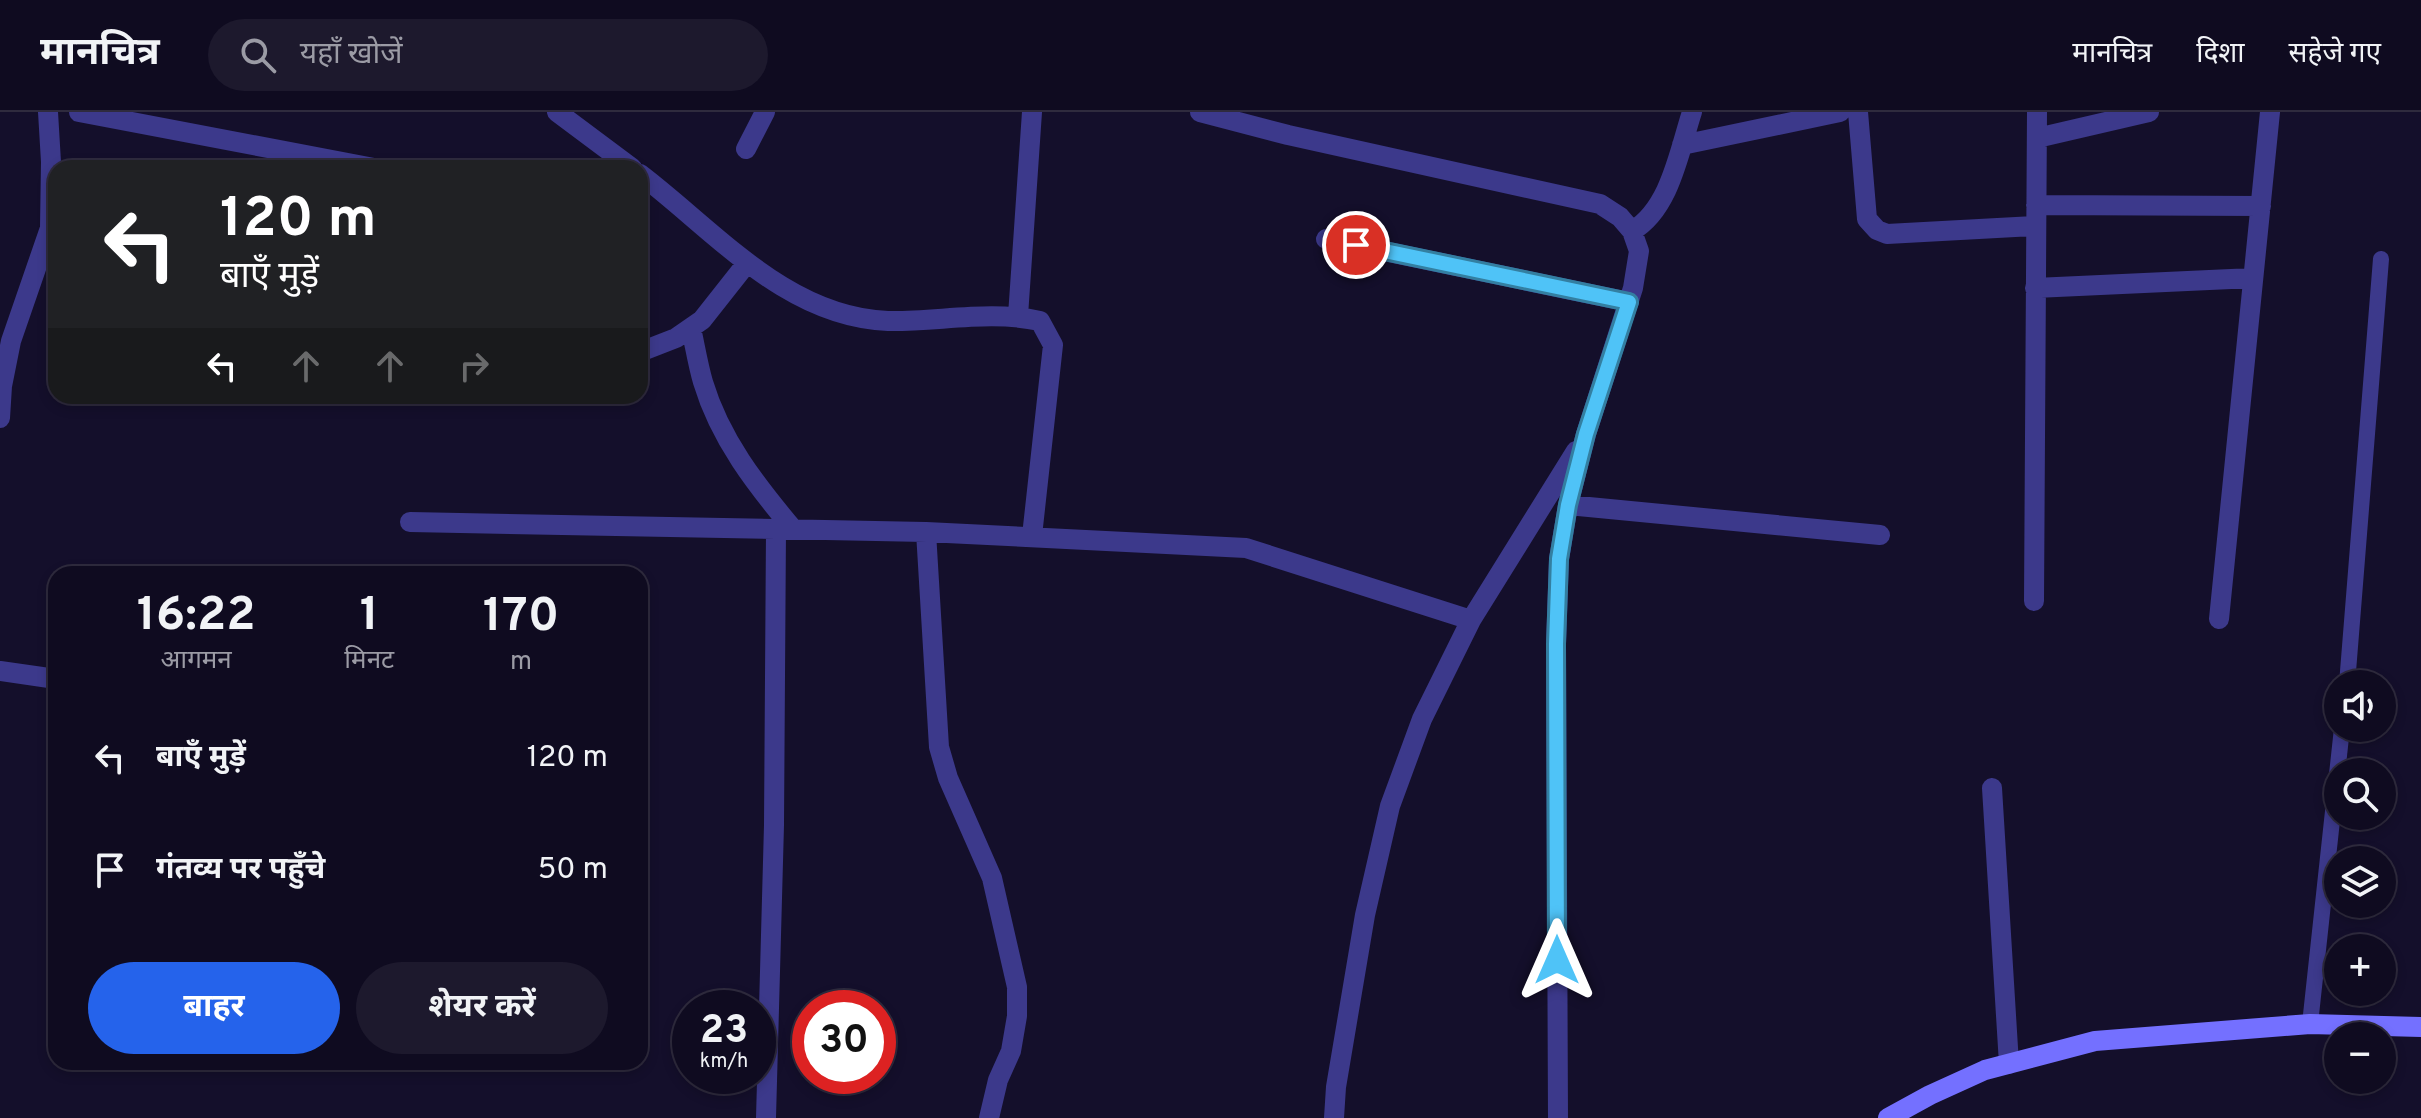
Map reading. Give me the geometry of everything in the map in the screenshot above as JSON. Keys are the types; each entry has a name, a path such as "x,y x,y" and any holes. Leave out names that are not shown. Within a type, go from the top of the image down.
{"street":[{"path":"48,112 51,160"},
{"path":"79,112 332,160"},
{"path":"557,112 621,160"},
{"path":"746,149 765,112"},
{"path":"1018,316 1032,112"},
{"path":"1200,112 1288,135 1600,204 1620,217 1632,231 1639,251 1629,302 1586,434 1568,505 1559,559 1556,644 1558,1118"},
{"path":"1632,231 1653,215 1667,188 1692,112"},
{"path":"1682,145 1840,112"},
{"path":"1858,112 1867,219 1877,230 1887,234 2035,226"},
{"path":"2034,601 2037,126 2149,112"},
{"path":"2219,619 2270,112"},
{"path":"648,181 747,263 804,299 847,316 887,321 1018,316 1040,321 1053,345 1032,536"},
{"path":"2036,205 2261,206"},
{"path":"0,418 2,386 11,341 48,234"},
{"path":"1326,239 1629,302"},
{"path":"648,349 676,338 702,320 747,263"},
{"path":"2035,288 2253,278"},
{"path":"691,328 704,384 726,437 785,529 766,1118"},
{"path":"1334,1118 1336,1087 1365,915 1390,806 1422,719 1471,620 1586,434"},
{"path":"1568,505 1880,535"},
{"path":"410,522 926,532 1246,548 1471,620"},
{"path":"926,532 939,747 948,778 992,878 1017,987 1017,1016 1011,1051 998,1080 989,1118"},
{"path":"0,671 48,678"},
{"path":"1992,788 2009,1064"},
{"path":"1888,1118 1971,1077 2095,1041 2310,1024 2421,1027"}],"lane":[{"path":"2348,670 2381,259"},
{"path":"2310,1024 2340,742"}],"route":[{"path":"1356,245 1629,302 1586,434 1568,505 1559,559 1556,644 1557,960"}]}
